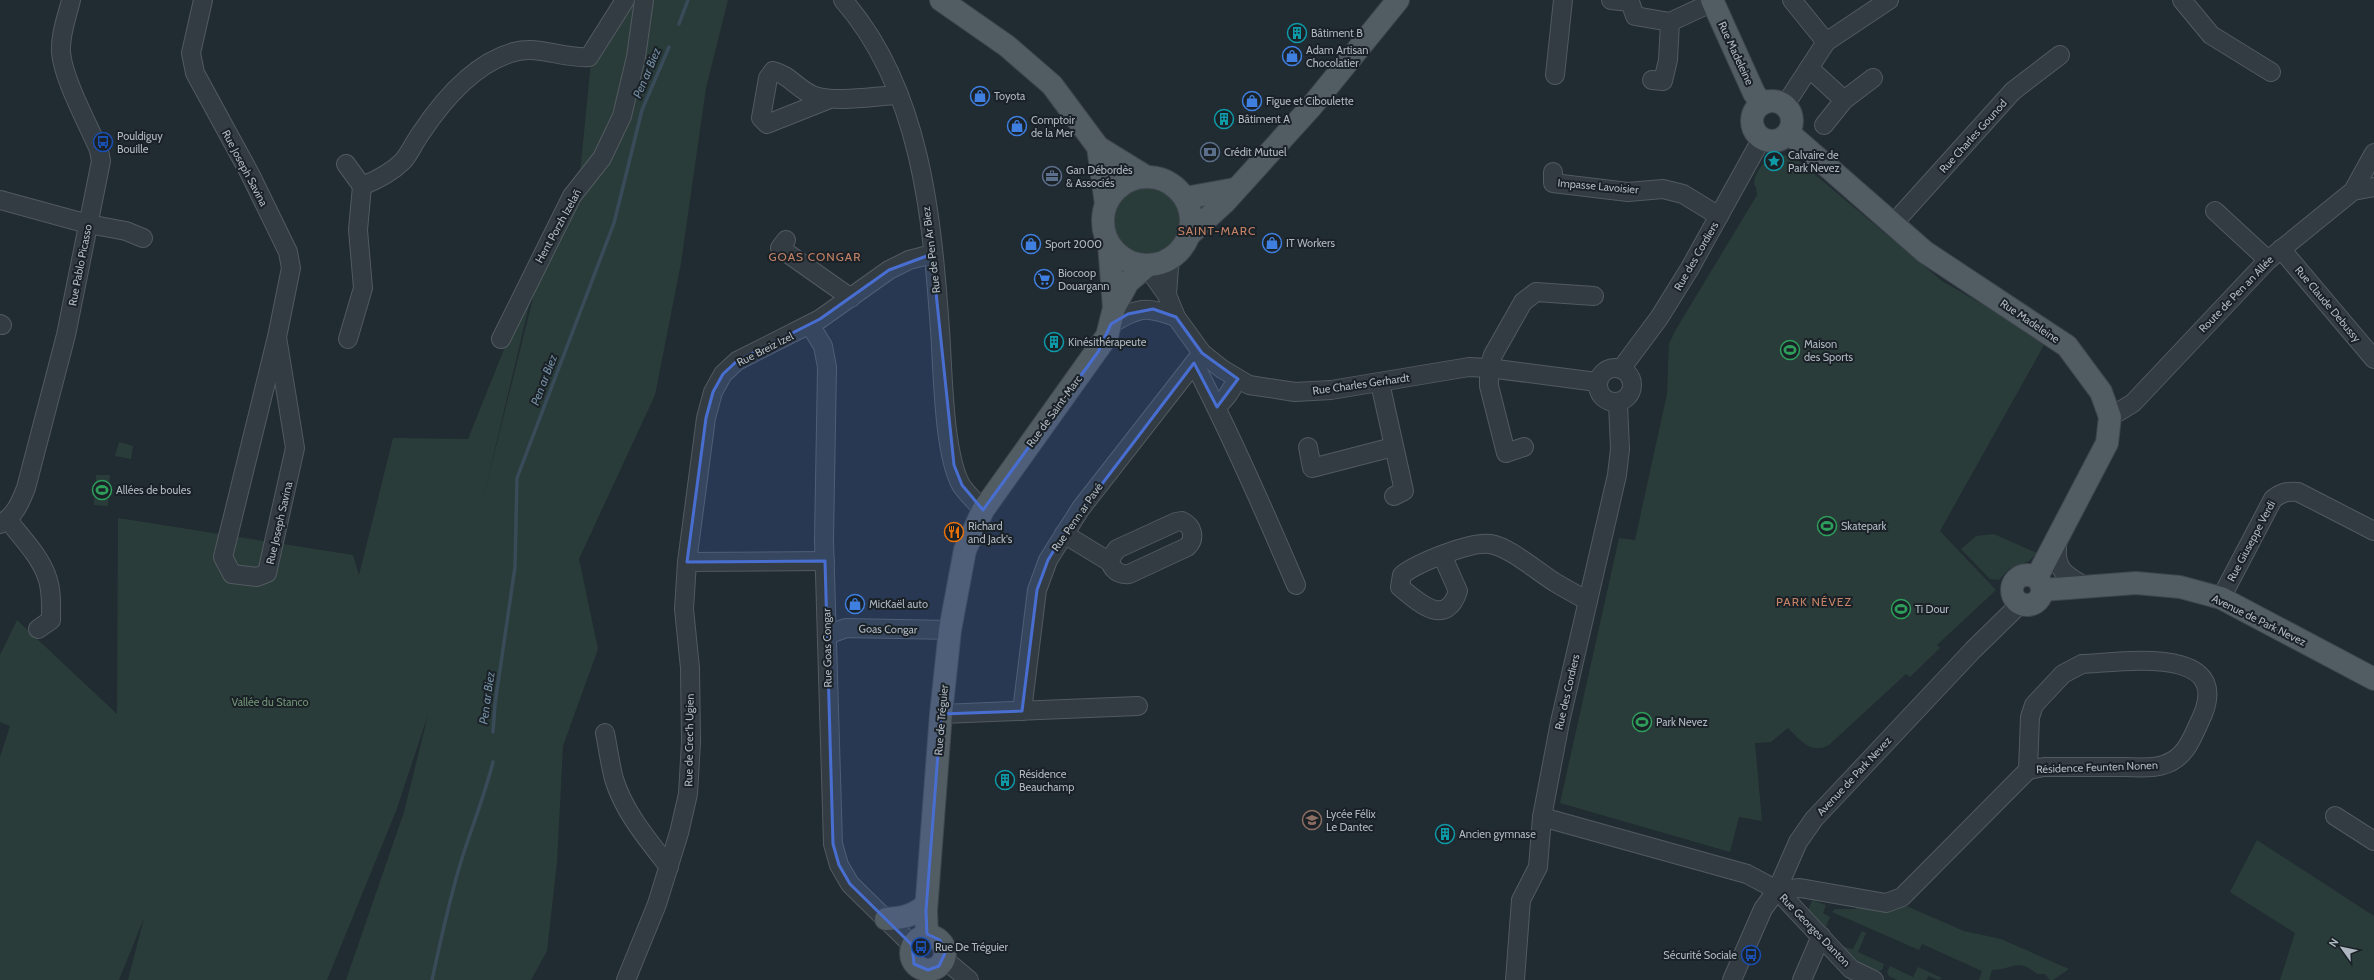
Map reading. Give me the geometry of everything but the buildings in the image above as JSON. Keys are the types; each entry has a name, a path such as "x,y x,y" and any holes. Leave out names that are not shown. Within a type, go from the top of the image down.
{"main road":[{"path":"941,0 1007,46 1052,85 1098,146 1145,176"},
{"path":"1188,236 1214,213 1311,108 1398,0"},
{"name":"Rue Madeleine","path":"1712,1 1754,93 1762,104"},
{"path":"1776,101 1785,105 1792,118 1789,133 1776,141 1762,138 1753,124 1754,113 1762,104 1776,101"},
{"name":"Rue Madeleine","path":"1789,133 1925,252 2068,346 2101,392 2110,418 2107,443 2058,536 2039,583 2042,595 2036,603 2026,606 2021,604"},
{"path":"1098,146 1106,204 1103,225 1109,244 1125,260 1136,264 1158,264 1172,257 1182,248 1188,236 1191,223 1190,210 1185,198 1169,182 1158,177 1145,176 1121,184 1112,193 1106,204"},
{"path":"1185,198 1235,189"},
{"name":"Rue de Saint-Marc","path":"1109,244 1112,316"},
{"name":"Rue de Saint-Marc","path":"983,510 1098,352 1112,316 1128,282 1148,265"},
{"name":"Rue de Tréguier","path":"920,940 926,905 941,714 950,630 961,561 983,510"},
{"name":"Avenue de Park Nevez","path":"2039,583 2087,587 2158,584 2180,587 2221,598 2374,679"},
{"path":"886,919 903,918 915,914 926,905"},
{"path":"936,938 943,945 944,959 934,969 916,975 911,958 920,940 936,938"}],"street":[{"name":"Rue Pablo Picasso","path":"4,522 19,508 26,488 66,334 101,161 99,150 65,71 61,52 63,29 72,0"},
{"name":"Rue Joseph Savina","path":"203,0 191,53 195,73 250,174 288,252 291,268 277,337 223,557 232,574 258,577 267,573 295,448 277,337"},
{"path":"362,186 386,174 404,160 447,97 483,67 514,52 540,50 574,58 589,56 625,0"},
{"name":"Hent Porzh Izelañ","path":"501,339 572,196 602,158 622,116 636,57 644,0"},
{"name":"Rue de Pen Ar Biez","path":"844,0 875,42 899,95 921,165 932,254 949,436 954,465 962,485 983,510"},
{"path":"1555,75 1563,0"},
{"path":"1611,0 1630,2 1635,16 1670,22 1712,1"},
{"path":"1792,0 1826,42"},
{"path":"1785,105 1826,42 1889,0"},
{"path":"2182,0 2211,34 2272,72"},
{"path":"1652,80 1664,81 1668,60 1670,22"},
{"name":"Rue Charles Gounod","path":"1893,224 2004,101 2023,83 2060,55"},
{"path":"1810,68 1844,100"},
{"path":"1824,125 1844,100 1873,78"},
{"path":"830,99 899,95"},
{"name":"Rue des Cordiers","path":"1621,369 1659,318 1719,216 1762,138"},
{"path":"2353,191 2374,153"},
{"path":"346,164 362,186 358,230 363,288 348,339"},
{"name":"Impasse Lavoisier","path":"1553,172 1553,183 1628,192 1663,189 1683,194 1719,216"},
{"name":"Route de Pen an Allée","path":"2110,418 2133,403 2275,255 2353,191 2374,187"},
{"path":"0,200 88,224 126,231 143,238"},
{"name":"Rue Claude Debussy","path":"2215,211 2275,255 2374,360"},
{"path":"786,240 780,248 851,298"},
{"name":"Rue Breiz Izel","path":"687,562 706,418 713,392 723,374 737,361 810,324 851,298 889,270 909,260 932,254"},
{"name":"Rue Charles Gerhardt","path":"1168,294 1169,267 1172,257"},
{"name":"Rue Charles Gerhardt","path":"1148,265 1149,270 1168,294 1176,317 1198,358 1249,385 1295,392 1380,383 1469,367 1489,368 1598,382"},
{"path":"1524,447 1506,453 1489,386 1489,368 1493,355 1523,302 1536,292 1594,296"},
{"path":"1112,316 1153,309 1176,317"},
{"name":"Rue Goas Congar","path":"810,324 823,346 827,367 825,561 833,844 839,864 850,884 886,919 920,940"},
{"path":"1198,358 1217,408 1296,585"},
{"name":"Rue Penn ar Pavé","path":"1022,711 1037,590 1048,560 1064,534 1198,358"},
{"path":"1621,369 1629,375 1632,385 1630,395 1618,403 1612,403 1602,398 1599,393 1598,382 1606,370 1621,369"},
{"path":"1217,408 1238,379"},
{"path":"1380,383 1404,491 1394,496"},
{"name":"Rue des Cordiers","path":"1515,980 1521,900 1538,868 1542,817 1560,722 1617,475 1620,449 1618,403"},
{"path":"1308,447 1312,468 1393,447"},
{"name":"Rue Giuseppe Verdi","path":"2221,598 2273,498 2285,492 2298,492 2374,532"},
{"path":"4,522 39,561 47,576 51,592 51,620 38,629"},
{"path":"1064,534 1110,562"},
{"path":"2058,536 2056,553 2061,571 2068,578 2087,587"},
{"path":"1442,555 1480,544 1491,544 1588,601"},
{"path":"687,562 825,561"},
{"name":"Rue de Crec'h Ugien","path":"626,980 657,904 669,867 688,794 691,742 690,668 684,609 687,562"},
{"name":"Avenue de Park Nevez","path":"1734,979 1763,909 1777,890 1798,842 1814,819 1968,655 2021,604"},
{"name":"Goas Congar","path":"826,634 846,628 950,630"},
{"name":"Résidence Feunten Nonen","path":"1777,890 1800,888 1886,903 1902,897 2028,770 2044,767 2154,767 2172,761 2186,749 2206,709 2209,695 2205,681 2195,671 2170,661 2082,664 2072,667 2038,699 2032,711 2028,770"},
{"path":"941,714 1138,706"},
{"path":"605,733 614,779 628,809 640,830 669,867"},
{"path":"2335,816 2374,841"},
{"path":"1542,817 1747,874 1777,890"},
{"name":"Rue Georges Danton","path":"1777,890 1852,969 1874,980"},
{"path":"1802,980 1821,936"},
{"path":"944,959 969,980"}],"highlighted area":[{"path":"932,254 954,465 962,485 983,510 1098,352 1111,324 1128,314 1153,309 1176,317 1202,353 1238,379 1217,407 1194,363 1064,534 1048,560 1037,590 1022,711 941,714 926,911 927,934 940,940 945,953 939,966 928,970 914,964 912,945 850,884 839,865 833,844 825,561 687,562 706,418 713,392 723,374 737,361 820,319 889,270"}],"green space":[{"name":"Vallée du Stanco","path":"632,0 728,0 706,88 681,263 655,395 579,559 598,649 563,746 557,862 547,951 531,980 346,980 404,812 428,715 396,811 327,980 128,980 144,918 119,980 0,980 0,757 10,726 0,722 0,655 17,620 117,714 118,518 353,555 359,575 393,438 468,439 540,260 482,503 543,258 577,203 591,62"},
{"path":"1777,154 1794,157 1942,281 1987,307 2044,345 1940,531 1996,590 1937,645 1940,648 1910,677 1906,674 1829,745 1823,748 1817,748 1806,745 1788,728 1771,742 1755,743 1762,821 1739,817 1730,852 1560,803 1619,538 1635,540 1667,394 1669,344 1675,331 1757,195 1754,184 1756,175 1761,166 1768,159"},
{"path":"1139,184 1153,184 1160,186 1172,194 1180,206 1182,220 1180,234 1172,246 1160,254 1153,256 1139,256 1132,254 1120,246 1112,234 1110,227 1110,213 1112,206 1120,194 1132,186"},
{"path":"119,442 133,446 131,459 115,456"},
{"name":"Allées de boules","path":"96,475 110,475 108,506 94,505"},
{"path":"1994,534 2037,553 2029,561 2009,569 1999,580 1990,579 1961,549 1976,536"},
{"path":"2257,840 2374,916 2374,980 2280,980 2295,933 2230,892"},
{"path":"1812,900 1826,905 1823,913 1830,917 1825,929 1807,914"},
{"path":"1857,903 1904,905 1964,931 2001,939 2069,969 2053,980 2050,980 2045,974 2037,974 2024,966 2019,965 1992,970 1989,980 1979,980 1982,971 1922,944 1919,950 1832,912 1835,909 1856,909"},
{"path":"1862,931 1866,933 1858,952 1884,964 1882,970 1878,971 1847,958 1843,953 1844,947 1853,949"},
{"path":"1890,966 1913,977 1918,967 1942,978 1938,980 1929,976 1926,980 1897,980 1889,976 1887,972"}],"waterway":[{"name":"Pen ar Biez","path":"679,24 688,0"},
{"name":"Pen ar Biez","path":"493,732 495,704 515,567 517,478 614,223 642,110 669,47"},
{"name":"Pen ar Biez","path":"432,980 454,886 493,762"}],"place":[{"name":"Bâtiment B","path":"1297,33"},
{"name":"Adam Artisan Chocolatier","path":"1292,56"},
{"name":"Toyota","path":"980,96"},
{"name":"Figue et Ciboulette","path":"1252,101"},
{"name":"Bâtiment A","path":"1224,119"},
{"name":"Comptoir de la Mer","path":"1017,126"},
{"name":"Pouldiguy Bouille","path":"103,142"},
{"name":"Crédit Mutuel","path":"1210,152"},
{"name":"Calvaire de Park Nevez","path":"1774,161"},
{"name":"Gan Débordès & Associés","path":"1052,176"},
{"name":"IT Workers","path":"1272,243"},
{"name":"Sport 2000","path":"1031,244"},
{"name":"Biocoop Douargann","path":"1044,279"},
{"name":"Kinésithérapeute","path":"1054,342"},
{"name":"Maison des Sports","path":"1790,350"},
{"name":"Allées de boules","path":"102,490"},
{"name":"Skatepark","path":"1827,526"},
{"name":"Richard and Jack's","path":"954,532"},
{"name":"MicKaël auto","path":"855,604"},
{"name":"Ti Dour","path":"1901,609"},
{"name":"Park Nevez","path":"1642,722"},
{"name":"Résidence Beauchamp","path":"1005,780"},
{"name":"Lycée Félix Le Dantec","path":"1312,820"},
{"name":"Ancien gymnase","path":"1445,834"},
{"name":"Rue De Tréguier","path":"921,947"},
{"name":"Sécurité Sociale","path":"1751,955"}],"district":[{"name":"SAINT-MARC","path":"1217,231"},
{"name":"GOAS CONGAR","path":"815,257"},
{"name":"PARK NÉVEZ","path":"1814,602"}]}
